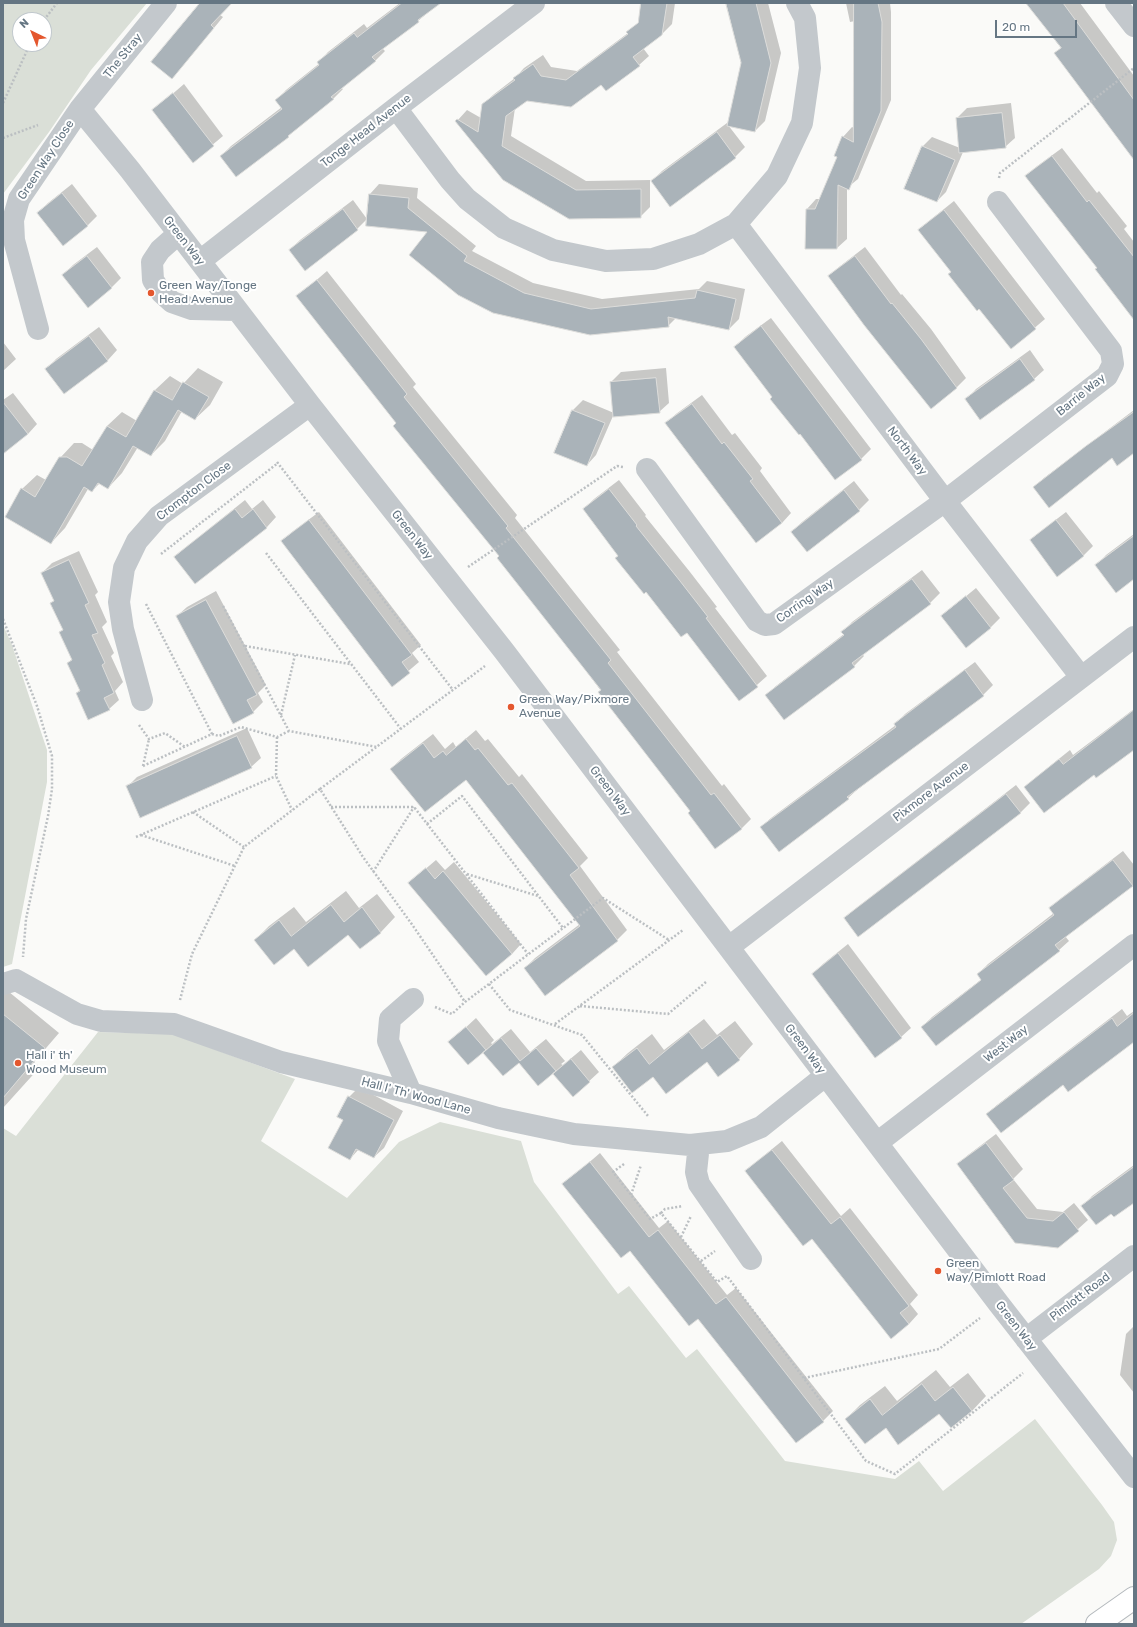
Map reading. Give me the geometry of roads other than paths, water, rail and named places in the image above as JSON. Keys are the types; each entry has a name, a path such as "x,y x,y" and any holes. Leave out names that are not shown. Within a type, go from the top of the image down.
{"highway":[{"path":"1097,1624 1134,1598"}],"street":[{"name":"The Stray","path":"80,109 166,3"},
{"name":"Tonge Head Avenue","path":"200,260 534,3"},
{"path":"396,108 450,180 467,199 504,228 553,250 606,261 653,259 699,244 736,224 777,176 802,123 810,68 805,18 797,3"},
{"path":"1116,3 1134,26"},
{"name":"Green Way","path":"80,109 130,170 310,405 504,652 729,947 825,1076 1134,1478"},
{"name":"Green Way Close","path":"38,329 14,240 13,220 19,199 80,109"},
{"name":"Barrie Way","path":"945,501 1107,376 1113,364 1111,351 998,202"},
{"name":"North Way","path":"736,224 945,501 1081,677"},
{"path":"178,234 160,250 152,262 153,280 161,292 172,302 192,309 237,310"},
{"name":"Crompton Close","path":"142,700 122,629 119,602 124,568 137,541 159,516 310,405"},
{"name":"Corring Way","path":"647,468 757,621 765,625 774,624 945,501"},
{"name":"Pixmore Avenue","path":"729,947 1134,638"},
{"name":"West Way","path":"877,1143 1134,945"},
{"name":"Hall I' Th' Wood Lane","path":"10,982 77,1014 101,1022 174,1024 281,1062 411,1093 498,1118 574,1134 657,1144 699,1144 727,1141 761,1127 825,1076"},
{"path":"411,1093 388,1041 390,1019 412,999"},
{"path":"699,1144 696,1172 699,1184 751,1259"},
{"name":"Pimlott Road","path":"1026,1339 1134,1256"}],"place":[{"name":"Green Way/Tonge Head Avenue","path":"151,293"},
{"name":"Green Way/Pixmore Avenue","path":"511,707"},
{"name":"Hall i' th' Wood Museum","path":"18,1063"},
{"name":"Green Way/Pimlott Road","path":"938,1271"}]}
